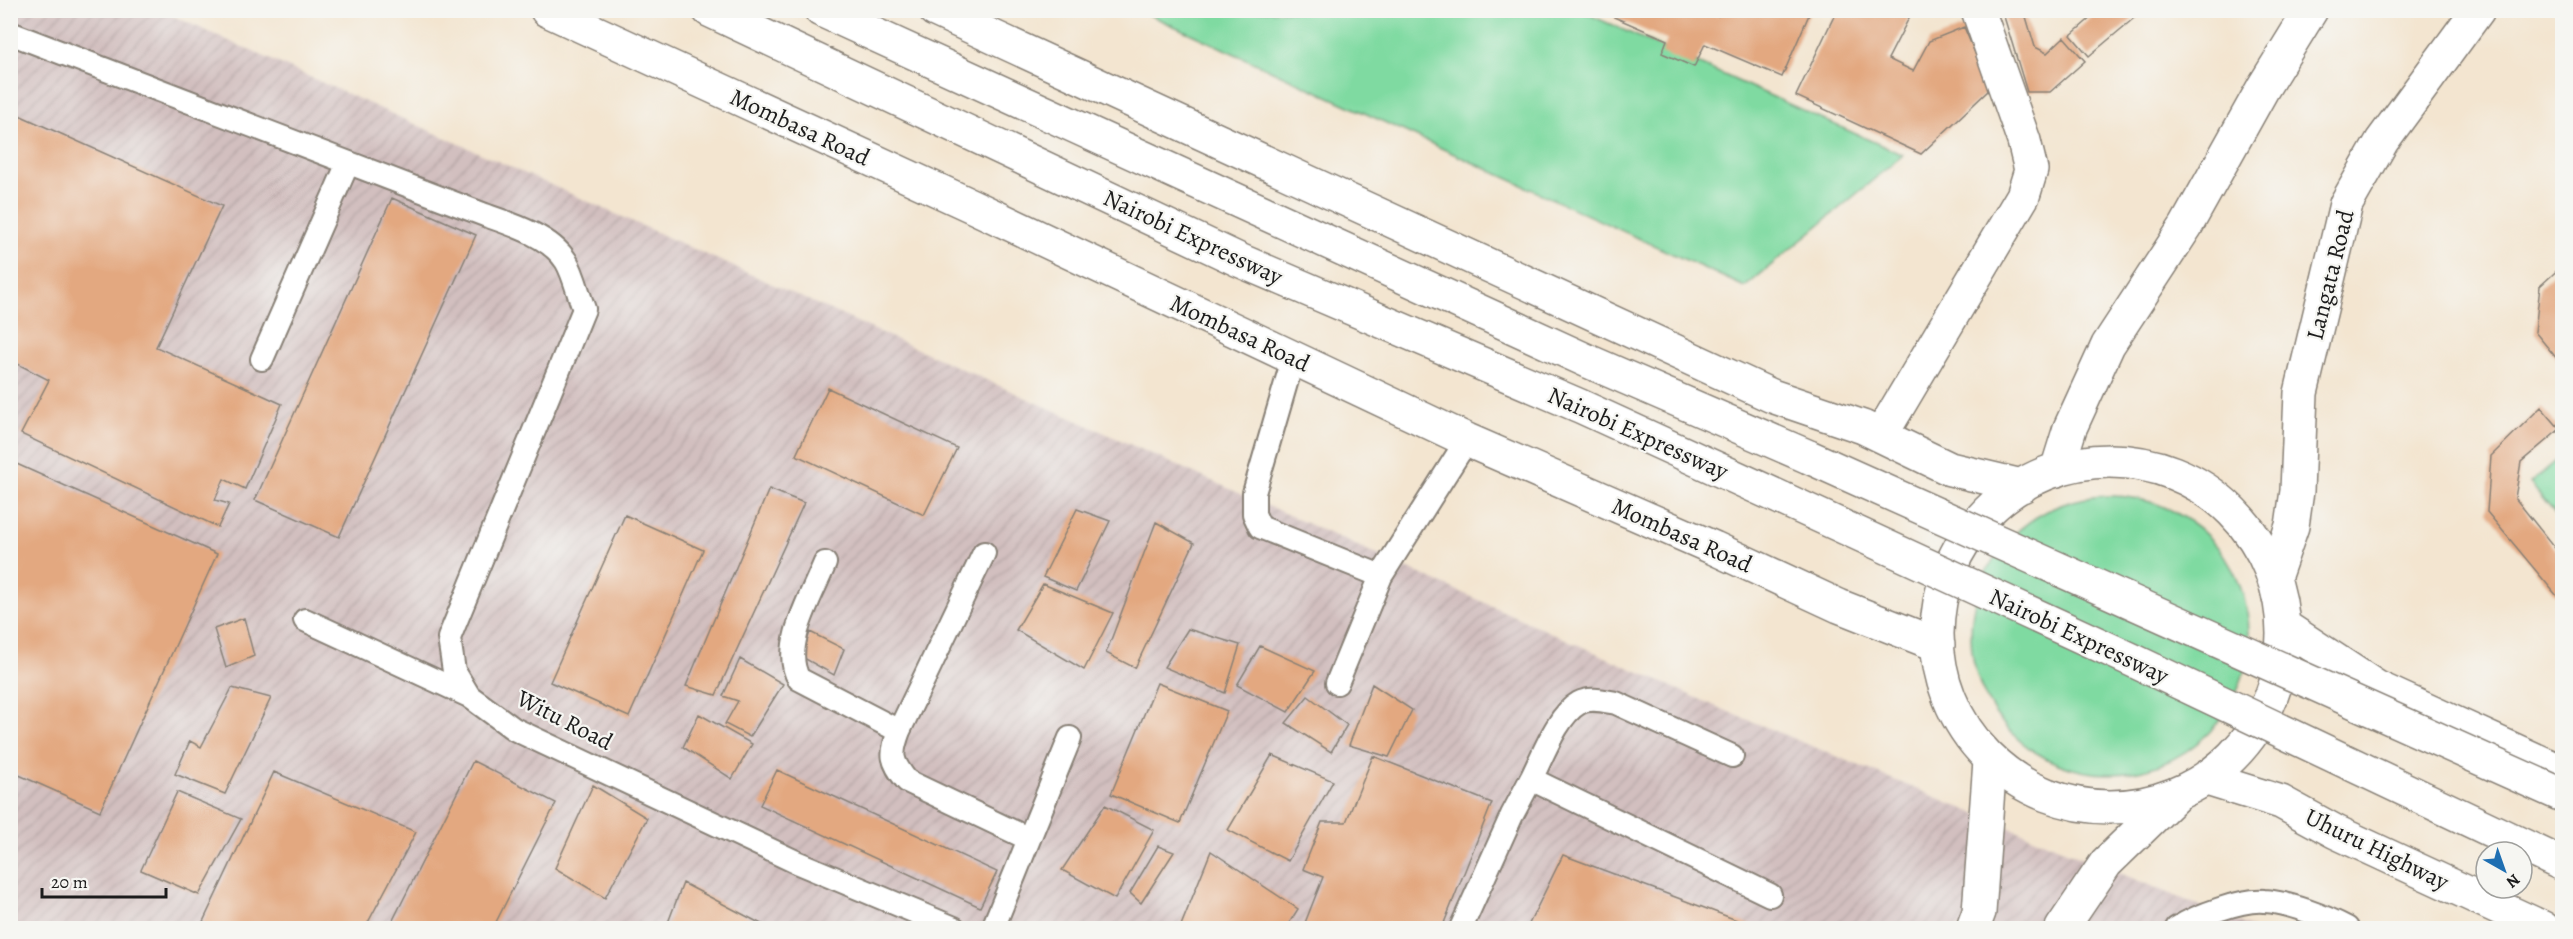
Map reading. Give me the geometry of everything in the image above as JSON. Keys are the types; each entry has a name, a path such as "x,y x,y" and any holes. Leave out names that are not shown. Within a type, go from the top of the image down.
{"main road":[{"name":"Mombasa Road","path":"547,10 970,205 1467,440 1714,548 1839,606 1938,645"},
{"name":"Nairobi Expressway","path":"709,10 1239,260 1580,406 2130,659 2562,864"},
{"name":"Nairobi Expressway","path":"821,10 1590,362 1902,498 2562,795"},
{"path":"934,10 1772,396 1806,406 1881,435 1950,469 2022,486"},
{"path":"1881,435 2024,196 2031,170 2025,141 1978,10"},
{"path":"2057,470 2070,428 2108,345 2186,226 2311,10"},
{"name":"Langata Road","path":"2275,575 2292,526 2297,491 2301,393 2346,204 2382,141 2478,10"},
{"path":"2109,460 2163,468 2211,491 2249,528 2275,575 2285,627 2280,674 2263,718 2207,779 2175,796 2127,808 2077,806 2030,789 1990,761 1968,734 1951,705 1941,673 1938,645 1941,593 1958,551 1986,514 2022,486 2057,470 2109,460"},
{"path":"2285,627 2376,687 2562,772"},
{"path":"1973,928 1978,912 1990,761"},
{"name":"Uhuru Highway","path":"2207,779 2281,802 2336,832 2543,928"},
{"path":"2062,928 2106,863 2175,796"}],"lane":[{"path":"10,33 348,163 262,359"},
{"name":"Witu Road","path":"348,163 522,227 547,243 566,260 584,309 449,638 454,671 469,696 514,729 796,862 954,928"},
{"path":"1293,359 1254,493 1254,514 1260,527 1382,576"},
{"path":"1337,683 1382,576 1467,440"},
{"path":"984,553 899,731 892,748 894,765 907,781 1029,839"},
{"path":"825,563 796,634 792,653 793,669 799,679 899,731"},
{"path":"305,620 469,696"},
{"path":"1461,928 1512,815 1561,721 1579,703 1597,699 1616,703 1732,756"},
{"path":"993,928 1070,738"},
{"path":"1531,779 1770,894"},
{"path":"2177,928 2189,921 2226,908 2264,900 2322,915 2347,928"}],"shaded area":[{"path":"10,11 162,11 1717,707 2253,928 11,928"}],"green space":[{"path":"1141,11 1581,11 1903,155 1745,287"},
{"path":"2562,456 2562,522 2530,483"},
{"path":"2110,496 2137,499 2163,507 2187,520 2208,537 2225,558 2238,582 2246,608 2249,635 2246,662 2238,688 2225,712 2208,733 2187,750 2163,763 2137,771 2110,774 2083,771 2057,763 2033,750 2012,733 1995,712 1982,688 1974,662 1971,635 1974,608 1982,582 1995,558 2012,537 2033,520 2057,507 2083,499"}],"building":[{"path":"1616,10 1704,10 1718,16 1720,10 1811,10 1782,77 1705,44 1694,67 1662,53 1667,40 1614,17"},
{"path":"1837,10 1913,10 1888,59 1913,71 1929,41 1964,27 1990,89 1921,154 1796,96"},
{"path":"2002,10 2024,10 2035,47 2047,53 2064,37 2085,61 2050,92 2027,92"},
{"path":"2100,10 2136,10 2139,14 2089,56 2071,35"},
{"path":"10,111 222,206 156,347 282,404 245,489 224,479 215,500 229,504 218,527 21,434 49,380 10,360"},
{"path":"392,198 476,235 339,537 255,500"},
{"path":"2562,266 2562,365 2535,332 2540,286"},
{"path":"828,388 957,448 924,515 796,455"},
{"path":"2541,407 2560,429 2521,462 2515,498 2562,557 2562,602 2487,512 2491,456"},
{"path":"10,461 217,554 100,811 10,771"},
{"path":"769,489 804,503 716,695 686,686"},
{"path":"1077,509 1110,521 1076,591 1043,577"},
{"path":"625,515 703,550 629,717 550,682"},
{"path":"1156,522 1194,543 1135,668 1106,653"},
{"path":"1043,584 1113,613 1084,670 1016,630"},
{"path":"244,618 254,656 226,668 214,629"},
{"path":"1188,629 1240,645 1225,693 1164,667"},
{"path":"810,632 844,649 834,675 802,657"},
{"path":"1260,646 1315,671 1288,712 1237,685"},
{"path":"740,659 783,684 750,737 725,724 738,701 723,696"},
{"path":"1157,683 1227,711 1180,823 1111,794"},
{"path":"1372,684 1412,710 1389,757 1349,745"},
{"path":"232,688 271,698 225,794 175,774 190,741 201,747"},
{"path":"1308,696 1347,725 1331,752 1286,723"},
{"path":"699,714 752,744 732,779 683,747"},
{"path":"1272,755 1333,781 1288,861 1228,830"},
{"path":"1373,756 1492,803 1442,928 1303,928 1323,877 1303,869 1322,822 1346,822"},
{"path":"473,761 556,803 493,928 389,928"},
{"path":"777,770 997,872 980,907 760,805"},
{"path":"274,772 416,832 365,928 200,928"},
{"path":"593,785 647,818 605,898 555,868"},
{"path":"177,792 241,819 199,895 141,870"},
{"path":"1105,805 1154,830 1115,899 1062,870"},
{"path":"1158,846 1174,852 1141,903 1130,893"},
{"path":"1211,851 1298,909 1286,928 1180,928"},
{"path":"1563,855 1758,928 1527,928"},
{"path":"683,883 769,928 666,928"}]}
